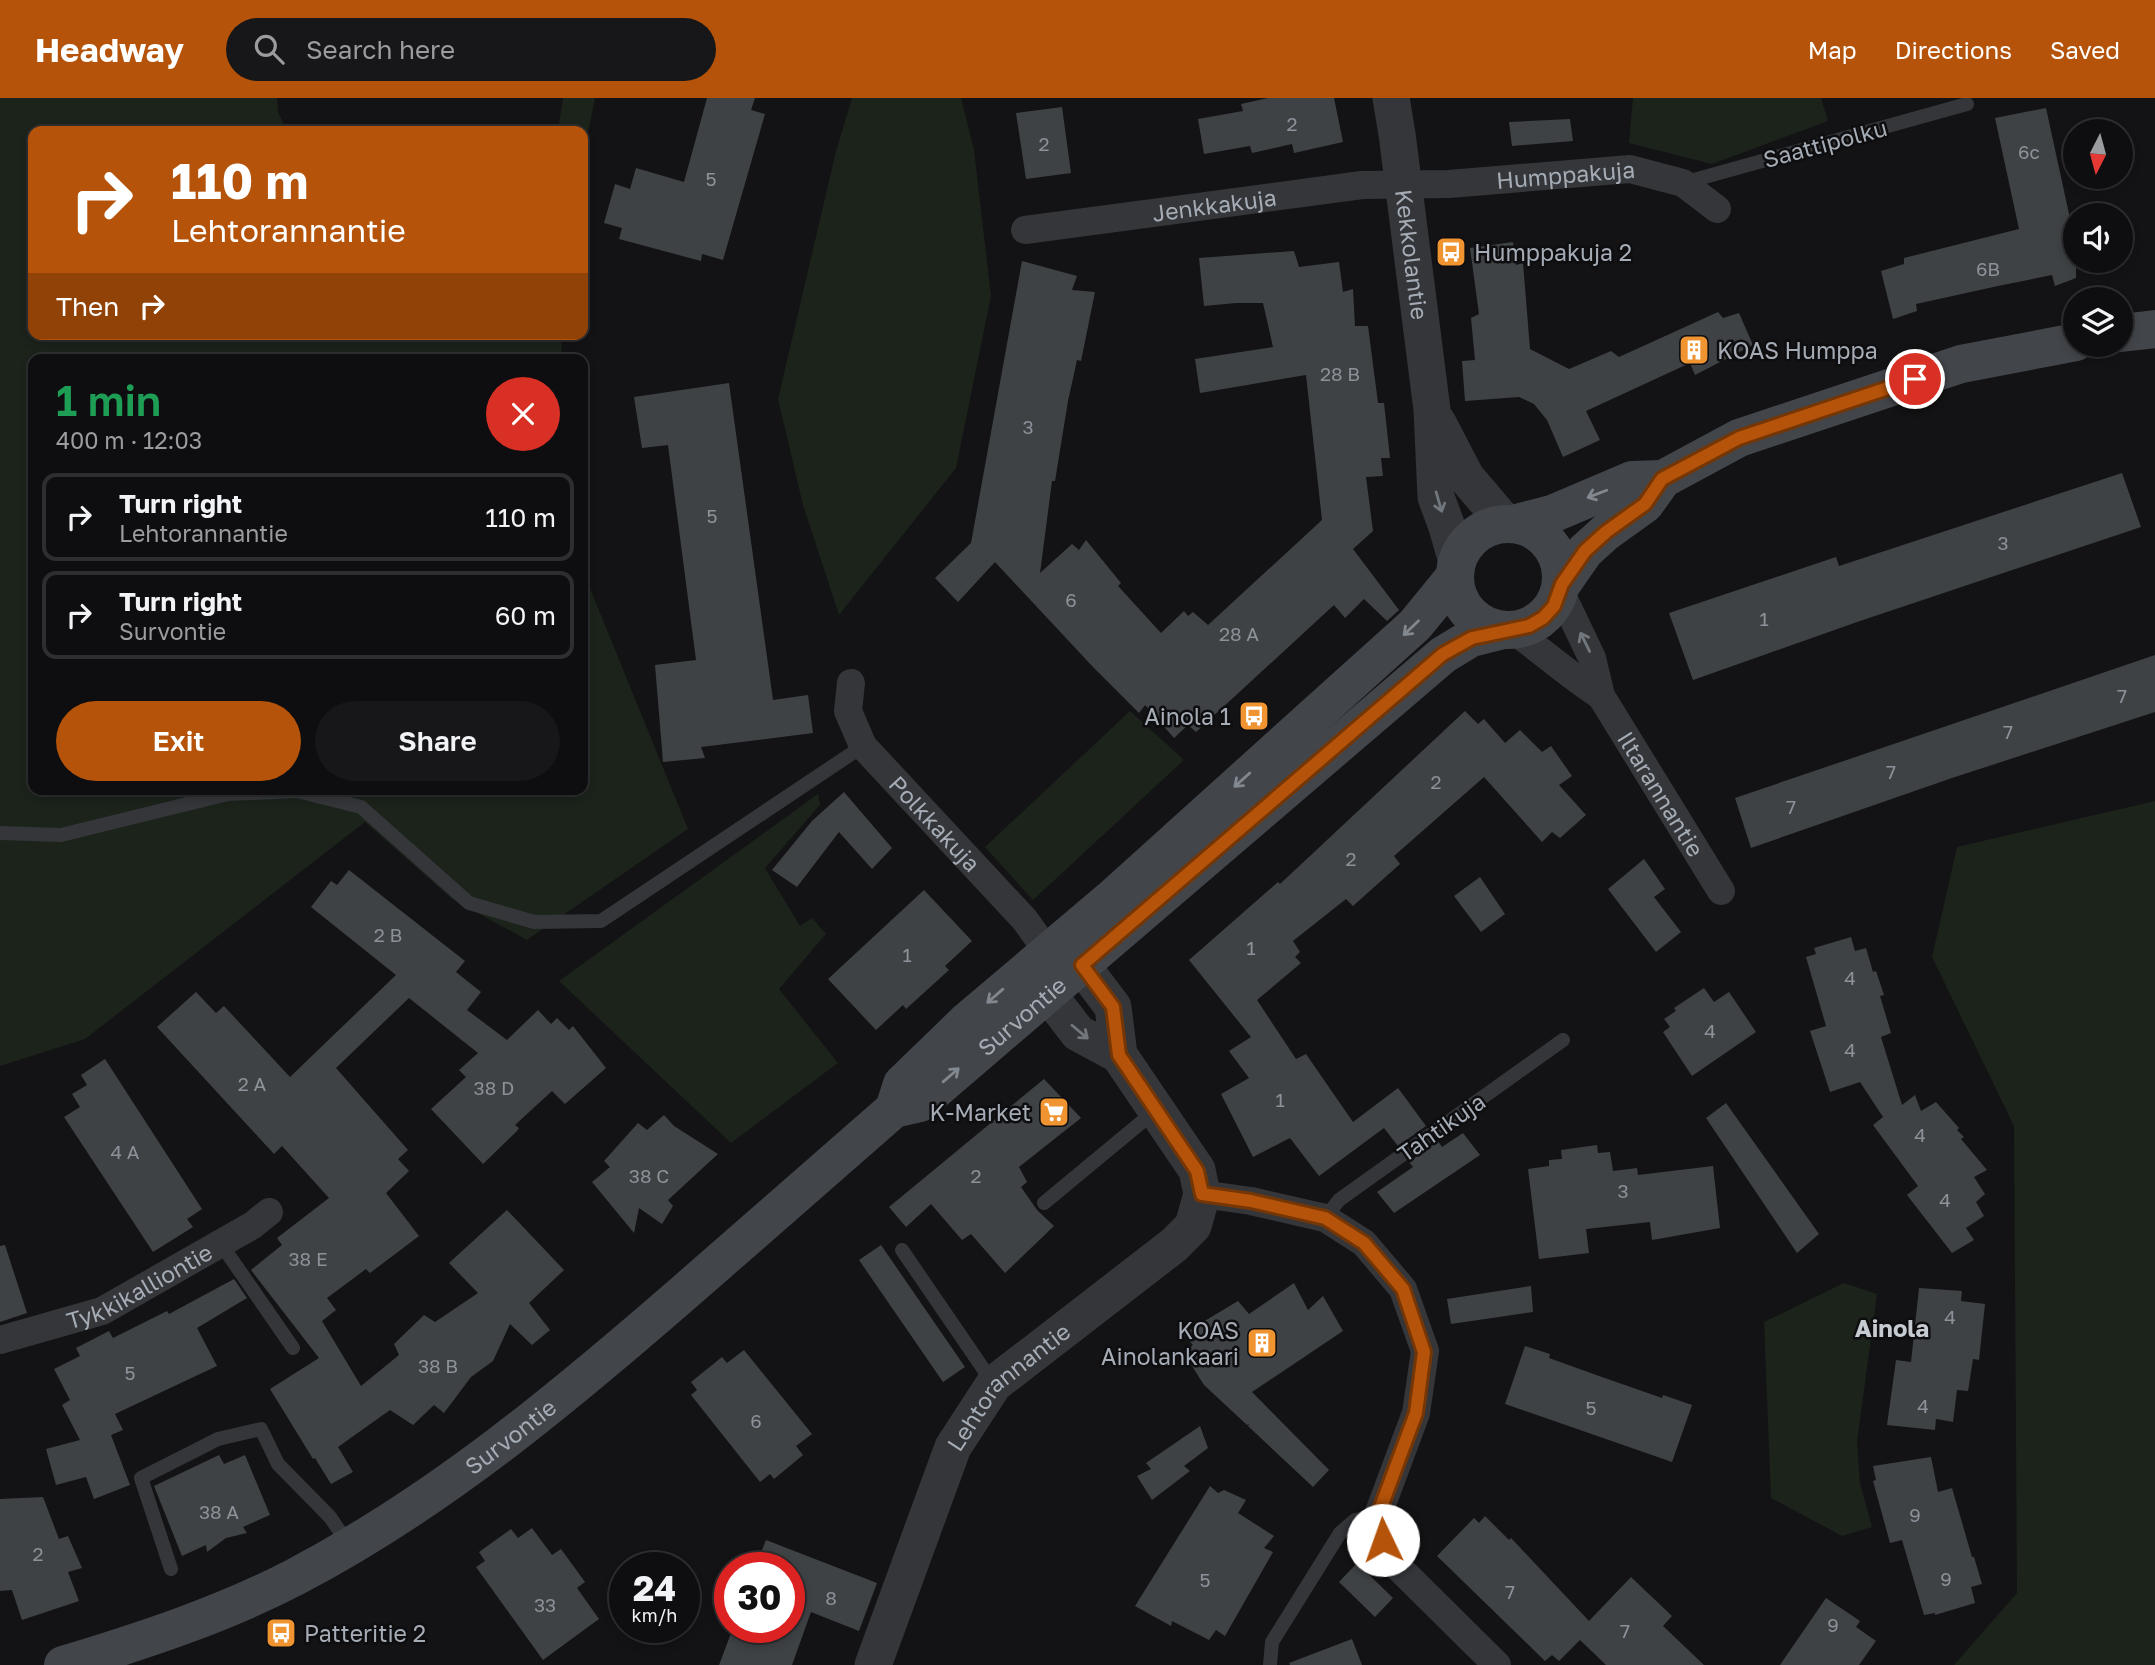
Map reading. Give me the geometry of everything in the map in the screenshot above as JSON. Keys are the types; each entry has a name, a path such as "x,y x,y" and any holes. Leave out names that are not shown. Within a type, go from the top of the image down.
{"main road":[{"path":"2133,332 2155,329"},
{"path":"1662,479 1645,504 1585,551 1561,587 1554,606 1543,618 1529,626 1508,630 1487,626 1474,618 1463,606 1457,592 1456,569 1470,539 1480,531 1552,514 1632,480 1662,479 1739,438 1961,364 2063,344"},
{"path":"1511,523 1532,529 1546,538 1559,559 1561,587"},
{"name":"Survontie","path":"894,1109 902,1084 967,1021 1111,899 1415,625 1456,569"},
{"name":"Survontie","path":"63,1665 208,1615 293,1578 350,1546 454,1480 520,1431 606,1360 894,1109 920,1102 1443,654 1472,638 1508,630"}],"street":[{"name":"Kekkolantie","path":"1391,98 1432,410 1436,497 1447,527 1456,569"},
{"name":"Humppakuja","path":"1404,186 1630,169 1683,183 1717,209"},
{"name":"Jenkkakuja","path":"1025,230 1362,185 1404,186"},
{"name":"Kekkolantie","path":"1432,410 1466,477 1511,523"},
{"name":"Iltarannantie","path":"1561,587 1592,658 1601,696 1721,891"},
{"name":"Iltarannantie","path":"1508,630 1601,696"},
{"name":"Polkkakuja","path":"851,683 848,711 863,746 1025,920 1047,951"},
{"path":"1119,1055 1078,1033 1048,994 1047,951 1082,965 1113,1007 1119,1055 1197,1171 1202,1194 1251,1201 1325,1218 1364,1243 1403,1289 1424,1352 1416,1413 1378,1515 1383,1540 1394,1563 1497,1665"},
{"name":"Lehtorannantie","path":"873,1665 953,1447 993,1384 1174,1245 1193,1226 1202,1194"},
{"name":"Tykkikalliontie","path":"0,1340 102,1311 221,1244 269,1212"}],"lane":[{"name":"Saattipolku","path":"1683,183 1967,104"},
{"path":"313,795 361,807 469,903 534,922 601,921 863,746"},
{"path":"0,833 61,835 224,795"},
{"name":"Tahtikuja","path":"1325,1218 1339,1200 1563,1040"},
{"path":"1044,1203 1156,1110"},
{"path":"221,1244 293,1348"},
{"path":"902,1250 993,1384"},
{"path":"171,1569 141,1478 218,1439 261,1429 278,1464 330,1517 350,1546"},
{"path":"1270,1665 1272,1642 1339,1533 1355,1520 1378,1515"}],"shaded area":[{"path":"0,98 277,98 278,112 285,126 28,126 28,340 561,340 562,354 28,354 28,795 588,795 588,583 688,829 527,940 452,899 365,822 85,1039 0,1066"},
{"path":"563,98 595,98 588,133 588,126 559,126"},
{"path":"852,98 961,98 974,150 991,296 956,468 839,615 803,505 778,399 836,151"},
{"path":"1633,98 1821,98 1828,121 1712,164 1629,143"},
{"path":"1130,711 1184,760 1033,900 985,847"},
{"path":"818,794 820,805 765,868 800,926 812,918 826,934 779,989 838,1063 731,1143 559,981"},
{"path":"2155,801 2155,1665 1954,1665 2017,1593 2014,1126 1932,957 1957,847"},
{"path":"1844,1283 1877,1294 1857,1442 1860,1483 1872,1527 1842,1536 1771,1498 1764,1322"}],"building":[{"path":"707,98 755,98 751,110 765,114 723,260 702,254 701,261 619,239 622,228 604,223 615,184 630,189 636,168 684,182"},
{"path":"1268,98 1334,98 1343,142 1294,153 1292,144 1252,153 1250,146 1204,154 1198,119 1243,111 1241,104"},
{"path":"1062,107 1071,173 1026,179 1016,113"},
{"path":"2046,108 2067,203 2063,203 2063,273 2076,273 2076,278 2055,286 2052,275 1916,304 1917,311 1893,319 1881,271 1904,264 1904,258 2019,229 1995,118"},
{"path":"1570,119 1573,141 1512,146 1509,122"},
{"name":"KOAS Humppa","path":"1513,242 1516,265 1523,263 1530,349 1569,369 1611,351 1619,357 1718,312 1723,318 1739,313 1753,345 1695,375 1690,363 1586,411 1600,440 1563,457 1547,420 1534,404 1519,397 1465,401 1462,361 1475,360 1471,318 1479,314 1470,248"},
{"path":"1294,251 1299,267 1339,262 1343,292 1353,289 1355,326 1368,326 1378,403 1384,403 1390,458 1381,458 1383,476 1366,477 1373,531 1353,549 1399,610 1387,621 1364,599 1345,618 1334,605 1196,732 1188,725 1174,738 1145,705 1139,713 995,562 958,602 935,578 971,543 1022,261 1077,276 1072,290 1095,292 1081,361 1077,360 1068,401 1055,481 1052,481 1040,573 1072,544 1079,550 1086,540 1121,583 1118,586 1161,633 1184,611 1188,616 1193,612 1208,625 1322,520 1306,375 1200,393 1195,359 1273,347 1263,303 1204,306 1199,258"},
{"path":"729,383 773,700 808,695 813,733 701,747 705,758 663,762 655,665 696,660 668,445 642,448 634,397"},
{"path":"2122,473 2141,527 1693,680 1669,613 1836,557 1839,566"},
{"path":"2155,655 2155,712 1952,778 1751,848 1735,798"},
{"path":"1465,711 1478,724 1484,719 1505,743 1520,730 1542,752 1551,746 1572,776 1559,785 1586,815 1560,838 1552,832 1542,842 1484,777 1394,856 1400,864 1353,906 1346,899 1293,941 1300,952 1295,957 1301,963 1257,1000 1296,1059 1306,1054 1353,1122 1398,1088 1426,1126 1398,1146 1384,1128 1319,1176 1290,1138 1253,1157 1221,1094 1249,1078 1229,1051 1251,1037 1189,960 1278,882 1280,884"},
{"path":"844,792 892,848 872,869 839,832 797,887 772,870 812,821"},
{"path":"1644,859 1665,889 1654,897 1681,932 1656,952 1608,889"},
{"path":"349,870 465,961 456,972 481,992 467,1010 507,1040 538,1010 551,1024 557,1018 569,1030 573,1026 606,1068 565,1104 552,1091 515,1125 519,1128 517,1131 483,1164 431,1109 466,1077 459,1070 478,1053 409,998 336,1068 408,1150 398,1159 409,1171 386,1193 419,1236 370,1273 366,1269 327,1298 336,1310 322,1321 361,1386 399,1355 394,1344 424,1315 435,1322 478,1293 449,1263 507,1210 564,1270 529,1303 550,1330 532,1345 510,1324 493,1361 471,1377 444,1413 434,1405 413,1425 390,1410 338,1447 353,1472 331,1484 270,1389 319,1358 251,1270 282,1245 277,1238 329,1198 282,1146 274,1154 157,1027 196,992 216,1013 224,1006 290,1077 396,975 311,907 331,881 337,885"},
{"path":"1480,877 1505,914 1481,932 1454,896"},
{"path":"924,890 972,941 945,966 949,970 906,1009 903,1005 876,1030 828,979"},
{"path":"1851,937 1855,951 1866,948 1884,995 1880,996 1891,1033 1881,1037 1902,1105 1915,1095 1921,1111 1936,1102 1959,1128 1957,1130 1964,1137 1961,1139 1987,1170 1974,1177 1985,1194 1976,1202 1984,1216 1966,1228 1974,1240 1952,1253 1907,1195 1918,1186 1873,1125 1883,1117 1860,1082 1830,1092 1810,1031 1826,1026 1806,957 1816,954 1814,948"},
{"path":"1704,988 1714,1002 1729,992 1756,1032 1692,1076 1663,1032 1670,1027 1664,1019 1676,1011 1674,1008"},
{"path":"105,1059 202,1209 187,1219 193,1227 153,1252 64,1117 80,1107 72,1094 87,1085 81,1075"},
{"path":"1044,1079 1081,1118 1019,1167 1027,1182 1021,1187 1037,1210 1054,1226 1005,1273 971,1234 962,1240 931,1204 906,1227 889,1207"},
{"path":"1726,1103 1819,1234 1797,1253 1706,1118"},
{"path":"664,1115 674,1126 718,1154 668,1200 673,1206 662,1224 639,1208 634,1233 592,1182 610,1167 604,1161 638,1123 647,1130"},
{"path":"1463,1133 1480,1155 1394,1213 1377,1192 1413,1167 1409,1162 1438,1141 1442,1147"},
{"path":"1597,1145 1598,1153 1610,1152 1613,1171 1637,1168 1638,1175 1713,1166 1720,1228 1652,1240 1650,1222 1586,1229 1589,1253 1539,1259 1528,1169 1549,1166 1549,1160 1562,1159 1561,1150"},
{"path":"5,1245 27,1313 0,1322 0,1246"},
{"path":"881,1245 965,1367 943,1382 859,1260"},
{"path":"234,1279 247,1298 197,1328 217,1366 115,1414 123,1430 111,1435 130,1485 94,1499 86,1477 56,1485 46,1449 80,1440 62,1405 70,1400 54,1369 80,1356 76,1348 109,1331 113,1338 167,1311 169,1314"},
{"name":"KOAS Ainolankaari","path":"1294,1283 1308,1310 1323,1296 1343,1331 1252,1392 1329,1470 1313,1487 1248,1426 1249,1424 1204,1385 1183,1352 1193,1345 1183,1334 1238,1301 1249,1314"},
{"path":"1531,1286 1533,1312 1451,1324 1447,1299"},
{"path":"1919,1288 1962,1291 1961,1301 1985,1304 1979,1360 1973,1359 1968,1391 1957,1390 1953,1422 1936,1419 1935,1430 1887,1425 1896,1360 1911,1362"},
{"path":"1525,1346 1550,1354 1549,1358 1599,1376 1662,1398 1663,1395 1692,1405 1672,1462 1505,1404"},
{"path":"744,1350 812,1434 796,1446 803,1455 774,1479 770,1474 760,1482 691,1395 697,1390 691,1382 722,1357 727,1363"},
{"path":"1200,1426 1208,1448 1184,1466 1190,1471 1152,1500 1137,1476 1151,1469 1146,1463"},
{"path":"219,1455 224,1464 245,1455 270,1515 243,1527 247,1533 226,1538 207,1552 206,1545 182,1556 154,1486"},
{"path":"1931,1457 1938,1492 1952,1488 1982,1584 1971,1587 1975,1603 1935,1615 1924,1615 1902,1540 1890,1543 1873,1481 1876,1480 1873,1466"},
{"path":"1210,1486 1218,1493 1224,1490 1246,1500 1238,1513 1274,1536 1264,1548 1273,1552 1225,1636 1216,1630 1209,1640 1172,1621 1171,1626 1135,1606"},
{"path":"43,1497 59,1539 68,1536 82,1568 68,1572 79,1601 22,1620 12,1590 0,1591 0,1499"},
{"path":"1485,1516 1509,1540 1511,1538 1589,1621 1631,1577 1672,1616 1663,1626 1704,1665 1606,1665 1580,1640 1559,1661 1552,1655 1545,1661 1437,1556 1474,1518 1479,1523"},
{"path":"532,1528 552,1555 561,1549 585,1582 577,1588 599,1619 543,1660 476,1567 485,1561 479,1552 511,1529 518,1538"},
{"path":"766,1540 797,1552 761,1552"},
{"path":"805,1555 877,1583 859,1631 811,1612 805,1629"},
{"path":"1357,1563 1393,1598 1375,1617 1339,1582"},
{"path":"1826,1598 1860,1621 1856,1627 1876,1641 1859,1665 1780,1665"},
{"path":"1352,1639 1362,1665 1289,1663"},
{"path":"727,1643 800,1643 792,1665 719,1665"}],"place":[{"name":"Humppakuja 2","path":"1451,252"},
{"name":"KOAS Humppa","path":"1694,350"},
{"name":"Ainola 1","path":"1254,716"},
{"name":"K-Market","path":"1054,1112"},
{"name":"KOAS Ainolankaari","path":"1262,1343"},
{"name":"Patteritie 2","path":"281,1633"}],"district":[{"name":"Ainola","path":"1892,1327"}],"route":[{"path":"1383,1540 1378,1515 1416,1413 1424,1352 1403,1289 1364,1243 1325,1218 1251,1201 1202,1194 1197,1171 1119,1055 1113,1007 1082,965 1443,654 1472,638 1529,626 1543,618 1554,606 1562,584 1585,551 1645,504 1662,479 1739,438 1915,379"}]}
